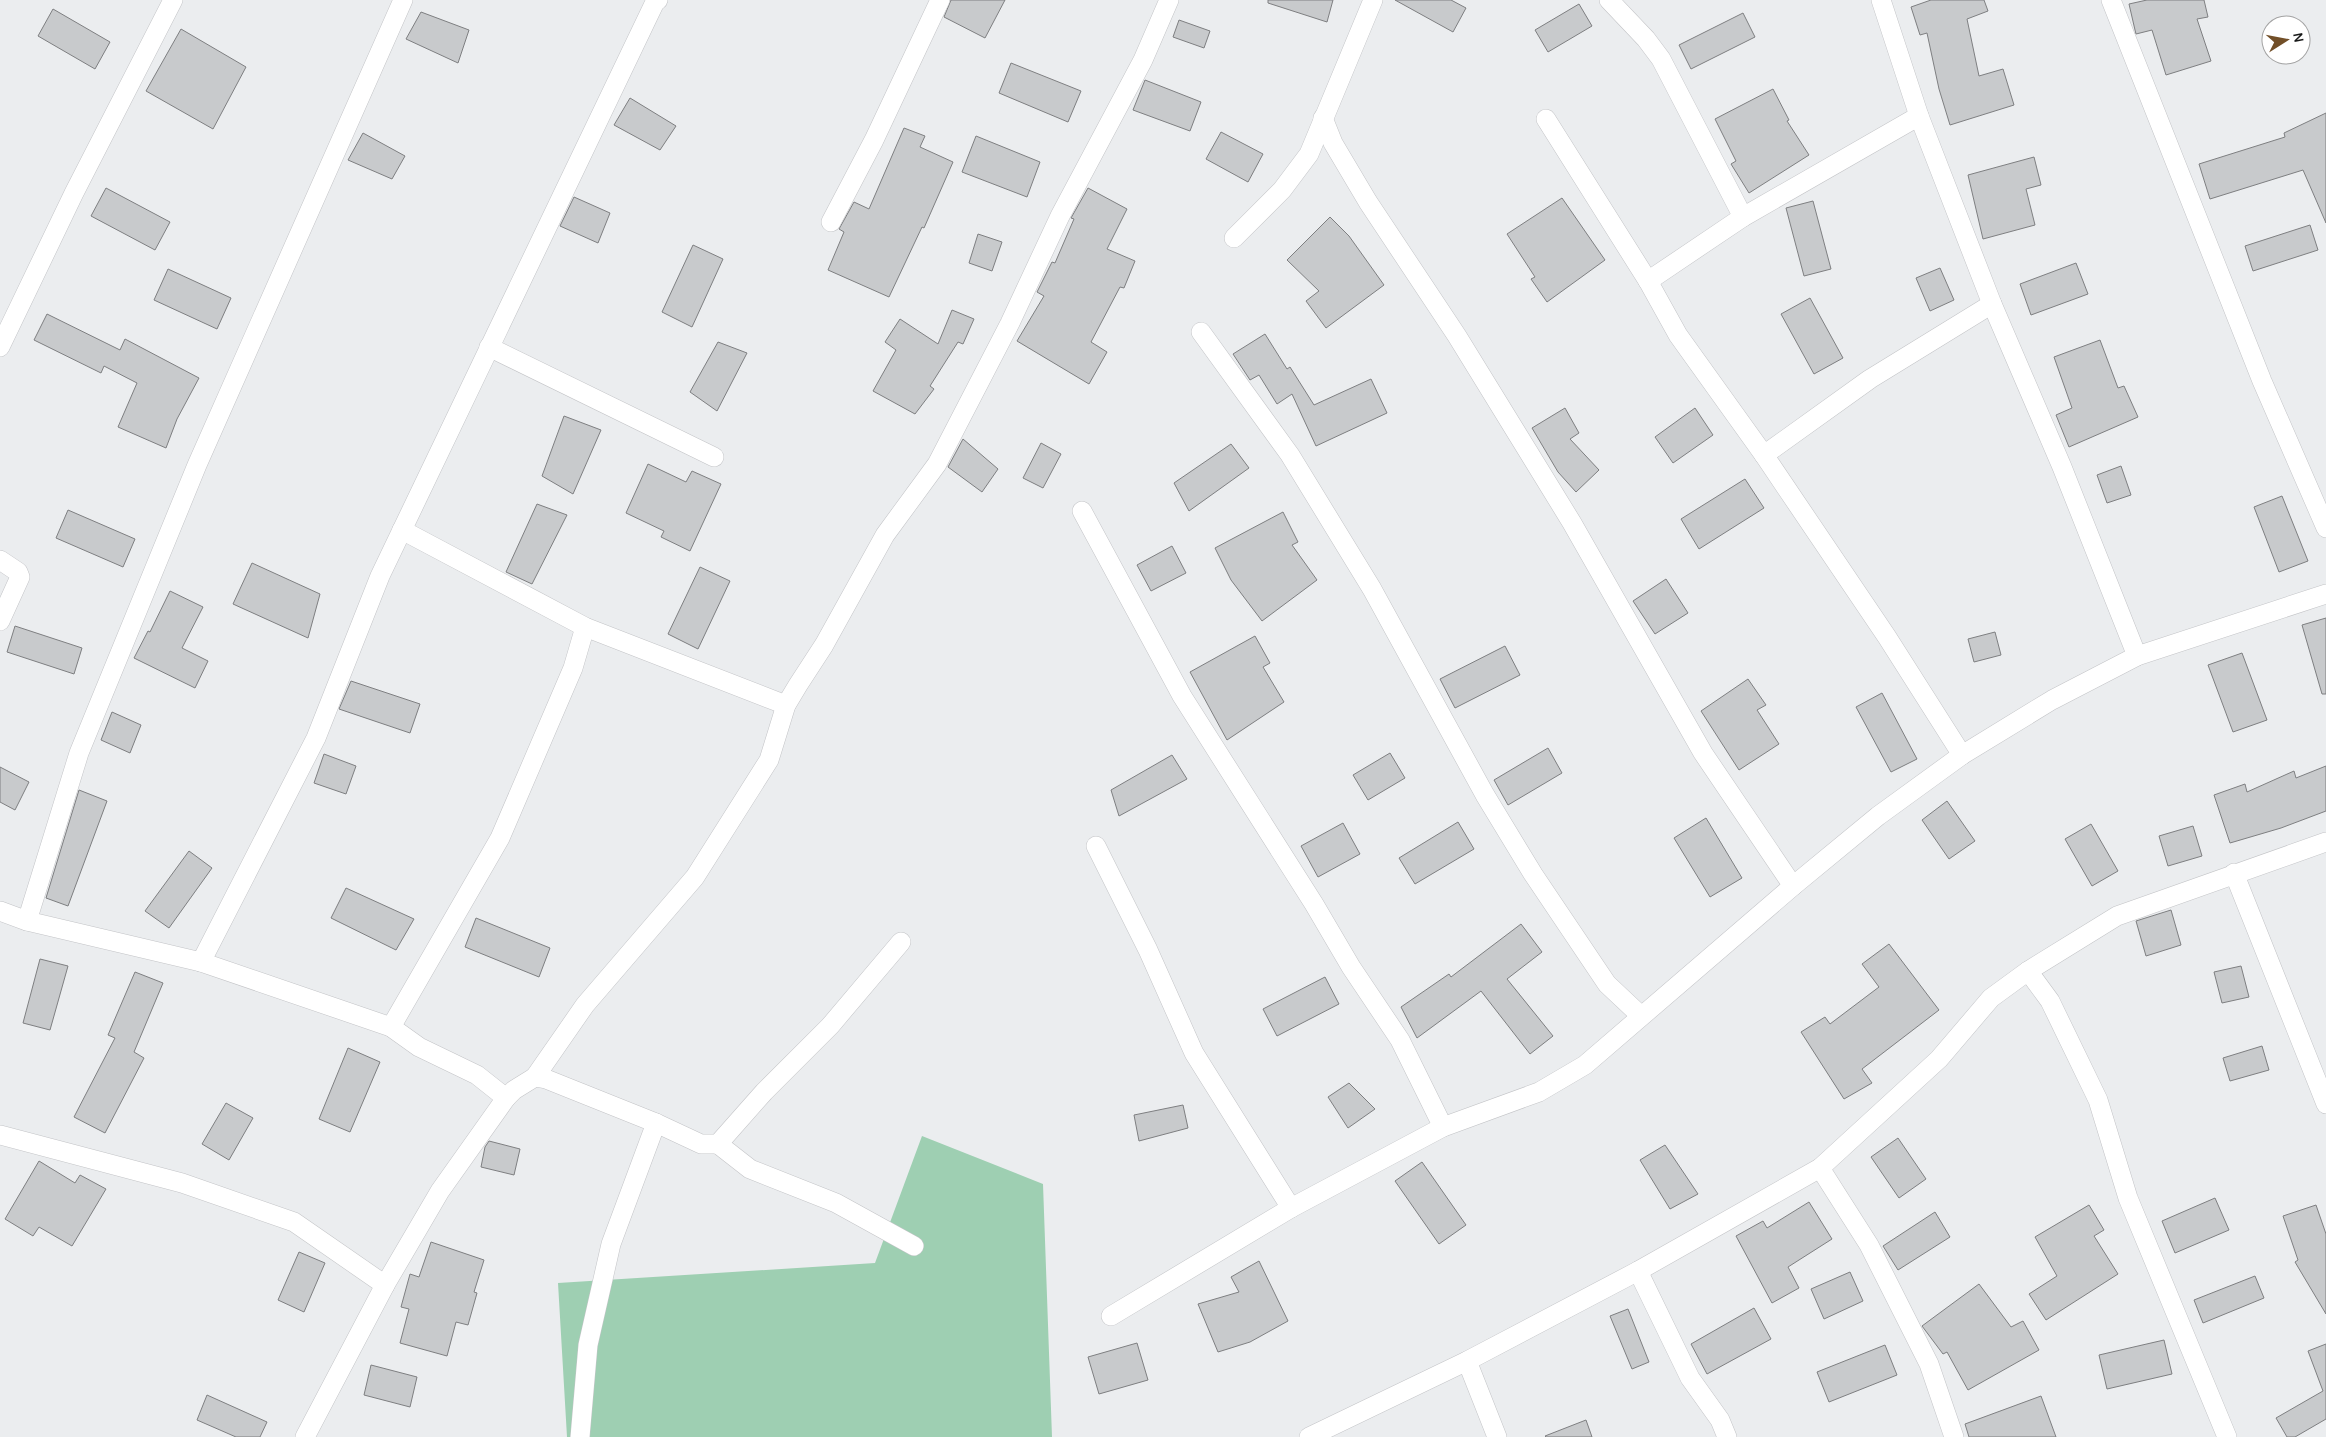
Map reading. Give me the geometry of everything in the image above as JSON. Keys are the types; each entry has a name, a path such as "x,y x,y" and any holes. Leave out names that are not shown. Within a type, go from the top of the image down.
{"street":[{"path":"0,347 74,193 173,0"},
{"path":"27,921 79,753 197,465 403,0"},
{"path":"831,222 874,140 940,0"},
{"path":"304,1437 385,1286 440,1191 506,1098 514,1090 535,1077 585,1005 694,877 769,760 786,705 824,645 885,535 937,464 1010,323 1060,216 1143,60 1169,0"},
{"path":"1234,238 1282,190 1309,154 1373,0"},
{"path":"1609,0 1646,39 1661,59 1743,217"},
{"path":"1881,0 1919,116 1992,304 2062,467 2137,656"},
{"path":"2111,0 2262,381 2326,528"},
{"path":"201,962 316,738 380,576 655,1"},
{"path":"1648,281 1743,217 1919,116"},
{"path":"1323,118 1333,143 1368,202 1457,336 1567,515 1703,753 1793,886"},
{"path":"1546,119 1648,281 1678,335 1764,455 1887,637 1962,755"},
{"path":"1764,455 1870,378 1992,304"},
{"path":"1201,332 1290,455 1372,589 1481,786 1533,874 1607,984 1641,1016"},
{"path":"489,347 714,457"},
{"path":"1082,511 1182,696 1314,904 1351,967 1400,1040 1443,1127"},
{"path":"402,530 585,627 786,705"},
{"path":"0,560 18,572 20,577 0,622"},
{"path":"1111,1316 1291,1208 1443,1127 1539,1092 1585,1065 1793,886 1878,816 1962,755 2052,700 2137,656 2326,594"},
{"path":"391,1027 500,838 573,668 585,627"},
{"path":"1309,1437 1467,1361 1638,1271 1820,1168 1940,1059 1991,998 2028,971 2117,916 2326,842"},
{"path":"1096,846 1148,950 1194,1053 1291,1208"},
{"path":"2234,873 2326,1104"},
{"path":"0,911 27,921 201,962 391,1027 418,1047 477,1075 506,1098"},
{"path":"718,1144 764,1092 830,1026 901,942"},
{"path":"2028,971 2050,1002 2098,1100 2128,1198 2227,1437"},
{"path":"535,1077 546,1079 656,1123 701,1144 718,1144 750,1169 836,1203 914,1246"},
{"path":"580,1437 588,1345 611,1244 656,1123"},
{"path":"0,1135 182,1182 294,1222 385,1286"},
{"path":"1820,1168 1869,1245 1929,1364 1954,1437"},
{"path":"1638,1271 1690,1378 1720,1420 1727,1437"},
{"path":"1467,1361 1497,1437"}],"green space":[{"path":"922,1136 1043,1184 1052,1437 567,1437 558,1283 875,1263"}],"building":[{"path":"951,0 1005,0 985,38 944,17"},
{"path":"1268,0 1333,0 1327,22 1268,3"},
{"path":"1395,0 1451,0 1466,8 1453,32"},
{"path":"1931,0 1984,0 1988,11 1967,19 1979,76 2003,69 2014,105 1950,125 1939,89 1927,33 1920,35 1911,7"},
{"path":"2147,0 2204,0 2208,17 2197,19 2211,61 2166,75 2152,30 2136,34 2129,4"},
{"path":"1579,4 1592,26 1548,52 1535,30"},
{"path":"53,9 110,42 95,69 38,36"},
{"path":"421,12 469,30 458,63 406,39"},
{"path":"1743,13 1755,37 1691,69 1679,45"},
{"path":"1179,20 1210,31 1204,48 1173,37"},
{"path":"181,29 246,67 213,129 146,91"},
{"path":"1011,63 1081,91 1068,122 999,93"},
{"path":"1145,80 1201,102 1190,131 1133,110"},
{"path":"1773,89 1789,120 1787,121 1809,155 1749,193 1731,164 1736,161 1715,119"},
{"path":"630,98 676,126 660,150 614,125"},
{"path":"2326,113 2326,223 2303,170 2210,199 2199,164 2285,137 2284,133"},
{"path":"904,128 925,136 920,147 953,162 924,228 922,227 889,297 828,270 844,232 839,229 854,202 869,209"},
{"path":"1221,132 1263,154 1248,182 1206,159"},
{"path":"363,133 405,156 392,179 348,160"},
{"path":"976,136 1040,162 1027,197 962,172"},
{"path":"2034,157 2041,185 2026,189 2035,225 1983,239 1968,175"},
{"path":"106,188 170,222 155,250 91,216"},
{"path":"1088,188 1127,209 1107,249 1135,261 1124,288 1120,287 1091,342 1107,352 1089,384 1017,341 1044,296 1037,292 1052,262 1055,263 1074,219 1071,218"},
{"path":"574,197 610,213 598,243 560,226"},
{"path":"1562,198 1605,260 1547,302 1531,279 1535,277 1507,234"},
{"path":"1813,201 1831,269 1804,276 1786,208"},
{"path":"1330,217 1349,236 1384,285 1326,328 1306,301 1319,291 1287,260"},
{"path":"2310,225 2318,250 2253,271 2245,246"},
{"path":"978,234 1002,242 992,271 969,263"},
{"path":"693,245 723,259 692,327 662,312"},
{"path":"2076,263 2088,294 2031,315 2020,284"},
{"path":"1940,268 1954,300 1930,311 1916,278"},
{"path":"168,269 231,298 217,329 154,300"},
{"path":"1810,298 1843,358 1814,374 1781,314"},
{"path":"952,310 974,319 963,344 958,342 930,386 934,389 915,414 873,391 896,350 885,342 900,319 938,344"},
{"path":"47,314 120,350 125,339 199,378 177,419 166,448 118,427 137,383 104,366 101,373 34,340"},
{"path":"1265,334 1287,369 1290,367 1314,405 1371,379 1387,413 1316,446 1292,394 1277,404 1259,375 1250,380 1233,354"},
{"path":"2100,340 2118,388 2124,386 2138,417 2069,447 2056,415 2072,408 2054,357"},
{"path":"718,342 747,353 717,411 690,392"},
{"path":"1565,408 1579,433 1570,439 1599,470 1576,492 1558,472 1532,428"},
{"path":"1695,408 1713,435 1673,463 1655,437"},
{"path":"564,416 601,430 573,494 542,476"},
{"path":"963,439 998,469 982,492 948,467"},
{"path":"1041,443 1061,454 1043,488 1023,478"},
{"path":"1231,444 1249,468 1189,511 1174,483"},
{"path":"648,464 686,482 692,471 721,484 690,551 661,537 664,531 626,513"},
{"path":"2121,466 2131,495 2107,503 2097,475"},
{"path":"1745,479 1764,508 1699,549 1681,519"},
{"path":"2282,496 2308,561 2279,572 2254,507"},
{"path":"537,504 567,515 532,584 506,572"},
{"path":"68,510 135,539 123,567 56,538"},
{"path":"1283,512 1298,542 1292,545 1317,580 1262,621 1231,580 1215,548"},
{"path":"1172,546 1186,573 1151,591 1137,565"},
{"path":"252,563 320,594 308,638 233,604"},
{"path":"700,567 730,581 698,649 668,634"},
{"path":"1666,579 1688,613 1655,634 1633,601"},
{"path":"170,591 203,607 182,648 208,661 195,688 134,658 148,631 150,632"},
{"path":"2326,618 2326,694 2322,694 2302,625"},
{"path":"15,626 82,648 74,674 7,652"},
{"path":"1995,632 2001,655 1974,662 1968,639"},
{"path":"1255,636 1270,663 1263,667 1284,702 1227,740 1190,672"},
{"path":"1505,646 1520,675 1455,708 1440,679"},
{"path":"2242,653 2267,720 2233,732 2208,665"},
{"path":"1748,679 1766,705 1757,710 1779,744 1739,770 1701,711"},
{"path":"351,681 420,704 410,733 339,709"},
{"path":"1882,693 1917,759 1891,772 1856,707"},
{"path":"112,712 141,725 130,753 101,740"},
{"path":"1548,748 1562,773 1508,805 1494,780"},
{"path":"1390,753 1405,778 1368,800 1353,775"},
{"path":"324,754 356,766 346,794 314,783"},
{"path":"1172,755 1187,779 1119,816 1111,790"},
{"path":"2326,766 2326,811 2281,828 2230,843 2214,795 2245,784 2247,792 2294,771 2296,778"},
{"path":"0,767 29,782 15,810 0,802"},
{"path":"79,790 107,801 68,906 46,898"},
{"path":"1947,801 1975,841 1949,859 1922,820"},
{"path":"1706,818 1742,878 1710,897 1674,838"},
{"path":"1458,822 1474,849 1415,884 1399,858"},
{"path":"1343,823 1360,854 1318,877 1301,846"},
{"path":"2091,824 2118,871 2092,886 2065,839"},
{"path":"2193,826 2202,856 2168,866 2159,836"},
{"path":"189,851 212,868 169,928 145,911"},
{"path":"346,888 414,919 396,950 331,918"},
{"path":"2171,910 2181,945 2146,956 2136,921"},
{"path":"476,918 550,948 539,977 465,947"},
{"path":"1521,924 1542,952 1507,979 1553,1036 1530,1054 1481,991 1417,1038 1401,1007 1449,974 1451,977"},
{"path":"1889,944 1939,1010 1862,1069 1872,1083 1844,1099 1801,1032 1825,1017 1830,1024 1879,987 1862,964"},
{"path":"40,959 68,966 50,1030 23,1023"},
{"path":"2241,966 2249,997 2222,1003 2214,972"},
{"path":"135,972 163,983 134,1052 144,1058 105,1133 74,1117 115,1038 108,1035"},
{"path":"1325,977 1339,1004 1277,1036 1263,1009"},
{"path":"2262,1046 2269,1070 2230,1081 2223,1058"},
{"path":"348,1048 380,1062 350,1132 319,1119"},
{"path":"1349,1083 1375,1109 1348,1128 1328,1097"},
{"path":"226,1103 253,1118 229,1160 202,1144"},
{"path":"1183,1105 1188,1128 1139,1141 1134,1115"},
{"path":"1898,1138 1926,1179 1899,1198 1871,1157"},
{"path":"489,1141 520,1149 514,1175 481,1167 485,1147"},
{"path":"1665,1145 1698,1194 1670,1209 1640,1160"},
{"path":"39,1161 75,1183 80,1175 106,1189 72,1246 39,1227 33,1236 5,1219"},
{"path":"1422,1162 1466,1225 1439,1244 1395,1181"},
{"path":"2215,1198 2229,1230 2175,1253 2162,1221"},
{"path":"1809,1202 1832,1239 1788,1267 1799,1288 1772,1303 1736,1236 1763,1221 1767,1228"},
{"path":"2089,1205 2104,1230 2094,1236 2118,1274 2046,1320 2029,1294 2057,1276 2035,1237"},
{"path":"2316,1205 2326,1234 2326,1314 2295,1262 2298,1260 2283,1216"},
{"path":"1935,1212 1950,1237 1898,1270 1883,1246"},
{"path":"431,1242 484,1260 474,1292 477,1293 468,1325 456,1322 447,1356 400,1343 409,1309 401,1307 410,1274 419,1277"},
{"path":"299,1252 325,1263 304,1312 278,1300"},
{"path":"1259,1261 1288,1321 1250,1342 1218,1352 1198,1304 1239,1292 1231,1277"},
{"path":"1850,1272 1863,1301 1824,1319 1811,1289"},
{"path":"2255,1276 2264,1298 2203,1323 2194,1300"},
{"path":"1979,1284 2011,1327 2023,1321 2039,1350 1968,1390 1947,1352 1943,1354 1922,1326"},
{"path":"1754,1308 1771,1339 1707,1374 1691,1344"},
{"path":"1628,1309 1649,1362 1632,1369 1610,1316"},
{"path":"2164,1340 2172,1374 2107,1389 2099,1355"},
{"path":"1137,1343 1148,1380 1099,1394 1088,1357"},
{"path":"2326,1344 2326,1419 2295,1437 2287,1437 2276,1418 2323,1391 2308,1351"},
{"path":"1885,1345 1897,1375 1829,1402 1817,1372"},
{"path":"371,1365 417,1377 410,1407 364,1395"},
{"path":"207,1395 267,1422 260,1437 236,1437 197,1420"},
{"path":"2041,1396 2056,1437 1969,1437 1965,1424"},
{"path":"1586,1420 1592,1437 1545,1436"}]}
